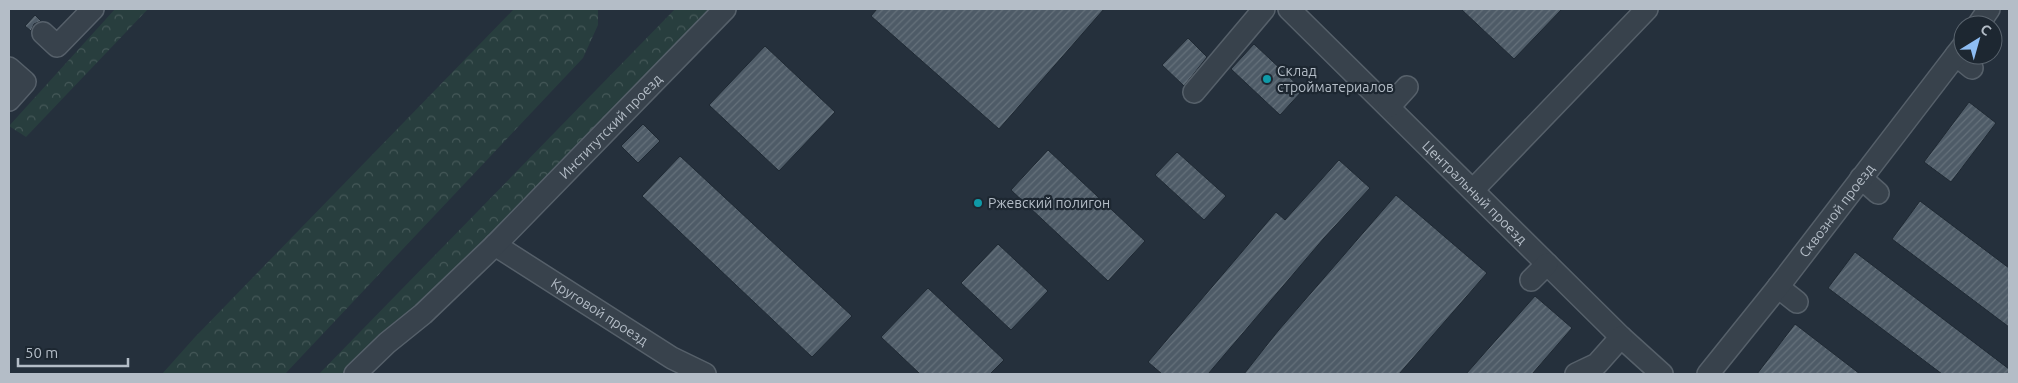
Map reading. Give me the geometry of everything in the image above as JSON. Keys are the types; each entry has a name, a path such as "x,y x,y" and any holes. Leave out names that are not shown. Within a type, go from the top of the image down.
{"street":[{"path":"43,33 57,46 93,9"},
{"name":"Институтский проезд","path":"355,374 387,343 424,314 634,110 692,49 725,9"},
{"path":"1194,92 1264,9"},
{"name":"Центральный проезд","path":"1289,9 1621,337 1662,374"},
{"path":"1473,190 1647,9"},
{"name":"Сквозной проезд","path":"1708,374 1778,287 1861,178 1956,65"},
{"path":"9,68 25,82 9,100"},
{"path":"1389,107 1407,87"},
{"path":"1861,178 1878,193"},
{"name":"Круговой проезд","path":"496,245 672,358 705,374"},
{"path":"1532,280 1547,264"},
{"path":"1778,287 1797,302"},
{"path":"1576,374 1597,364 1621,337"}],"green space":[{"path":"115,9 148,9 26,137 9,126"},
{"path":"514,9 598,9 598,25 583,58 285,374 162,374 195,337"},
{"path":"675,9 710,9 488,243 347,374 319,374"}],"building":[{"path":"877,9 1104,9 999,129 871,16"},
{"path":"1461,9 1562,9 1514,59"},
{"path":"35,15 41,21 34,24 31,31 25,26"},
{"path":"1188,38 1207,57 1184,86 1162,65"},
{"name":"Склад стройматериалов","path":"1254,44 1303,90 1280,115 1231,69"},
{"path":"765,46 835,112 779,171 709,105"},
{"path":"1969,102 1996,123 1951,182 1924,162"},
{"path":"643,124 660,141 638,163 621,146"},
{"path":"1048,150 1145,241 1108,281 1011,190"},
{"path":"1177,152 1226,196 1204,220 1155,175"},
{"path":"680,156 852,316 812,357 642,196"},
{"path":"1339,160 1370,188 1324,238 1208,374 1162,374 1148,362 1276,212 1285,220"},
{"path":"1396,195 1487,273 1399,374 1244,374 1278,331"},
{"path":"1920,201 2009,268 2009,327 1892,239"},
{"path":"998,244 1048,291 1011,330 961,283"},
{"path":"1855,252 2009,369 2009,374 1942,374 1828,288"},
{"path":"928,288 1004,360 990,374 920,374 881,337"},
{"path":"1535,296 1572,328 1532,374 1466,374"},
{"path":"1795,324 1860,374 1757,374"}],"place":[{"name":"Склад стройматериалов","path":"1267,79"},
{"name":"Ржевский полигон","path":"978,203"}]}
